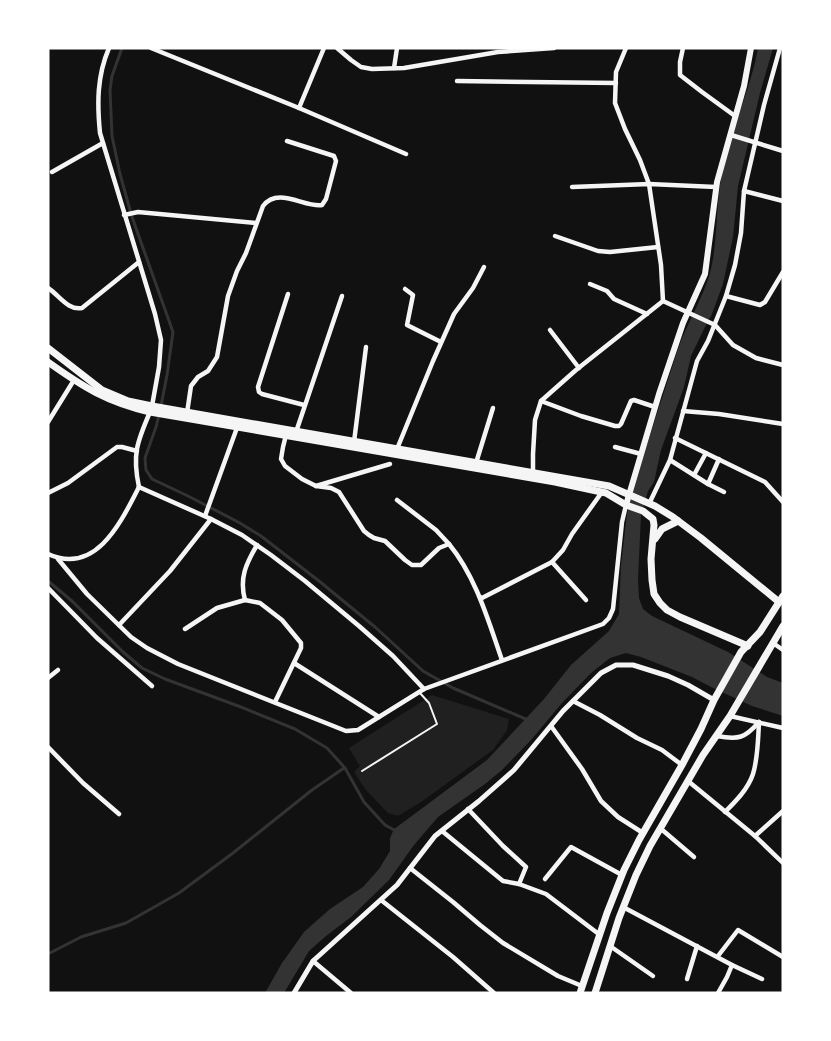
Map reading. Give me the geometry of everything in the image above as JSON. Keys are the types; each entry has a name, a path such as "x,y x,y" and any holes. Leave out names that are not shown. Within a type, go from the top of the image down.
{"main road":[{"path":"627,505 655,406 683,323 705,274 716,187 744,86 751,48"},
{"path":"48,348 102,390 152,410"},
{"path":"48,362 107,399 126,406 533,475 605,488 630,495 678,521 781,599 768,622 741,652 682,765 643,833 622,875 581,990"},
{"path":"605,488 616,498 653,519 651,559 654,594 667,610 748,646"},
{"path":"652,546 662,530 678,521"},
{"path":"595,993 623,907 650,846 703,754 730,716 783,626"},
{"path":"593,955 607,958"}],"street":[{"path":"58,559 76,559 89,554 103,545 121,523 139,487 135,462 138,438 152,410 159,367 161,340 155,314 100,133 97,106 99,85 109,48"},
{"path":"151,48 406,154"},
{"path":"299,108 324,48"},
{"path":"337,48 361,67 372,69 404,68 488,51 554,48"},
{"path":"394,68 397,48"},
{"path":"626,48 616,72 615,104 649,184 663,301"},
{"path":"682,48 680,75 735,116"},
{"path":"648,503 670,460 697,362 715,325 735,265 741,233 744,191 780,48"},
{"path":"777,61 783,63"},
{"path":"457,81 616,83"},
{"path":"731,135 783,152"},
{"path":"186,416 191,386 208,370 217,357 228,296 262,207 267,201 274,199 292,198 316,206 322,205 326,200 336,161 334,156 287,141"},
{"path":"52,172 103,143"},
{"path":"572,187 649,184 716,187"},
{"path":"744,191 783,201"},
{"path":"125,215 137,212 256,223"},
{"path":"555,236 598,251 658,247"},
{"path":"48,288 71,308 82,308 139,262"},
{"path":"397,452 454,314 473,288 484,267"},
{"path":"726,296 760,305 765,302 783,272"},
{"path":"590,284 607,291 614,299 647,314"},
{"path":"405,289 413,295 407,324 441,342"},
{"path":"288,294 258,387 262,394 304,405"},
{"path":"295,434 342,296"},
{"path":"663,301 715,325 733,345 756,358 783,365"},
{"path":"533,475 535,420 542,401 579,368 663,301"},
{"path":"550,330 579,368"},
{"path":"354,444 366,347"},
{"path":"48,422 74,380"},
{"path":"542,401 615,426 621,424 631,401 655,406"},
{"path":"475,465 493,408"},
{"path":"683,411 783,424"},
{"path":"206,514 238,425"},
{"path":"287,433 281,459 285,466 316,486 331,488 339,492 364,531 374,538 385,541 412,565 421,565 439,548 449,544"},
{"path":"675,438 765,482 783,502"},
{"path":"48,493 68,483 117,447 137,451"},
{"path":"615,447 641,454"},
{"path":"694,475 706,453"},
{"path":"708,484 720,459"},
{"path":"670,460 724,492"},
{"path":"316,486 390,464"},
{"path":"139,487 206,514 257,545 359,626 393,656 422,690"},
{"path":"480,597 552,562 563,550 605,488"},
{"path":"397,500 436,530 462,562 480,597 502,660"},
{"path":"48,554 58,559 87,594 131,637 147,648 178,664 346,731 358,730 422,690 603,624 613,609 622,522 627,505"},
{"path":"119,625 170,571 212,519"},
{"path":"245,600 242,588 245,565 257,545"},
{"path":"552,562 586,600"},
{"path":"48,588 97,638 152,686"},
{"path":"185,629 217,608 245,600 260,603 282,620 301,643 301,648 275,702"},
{"path":"773,643 783,650"},
{"path":"294,663 379,717"},
{"path":"294,993 313,961 397,885 435,836 514,770 563,711 601,673 616,665 633,665 668,676 714,700"},
{"path":"48,678 58,670"},
{"path":"573,701 636,738 662,750 682,765"},
{"path":"730,716 783,728"},
{"path":"717,736 742,737 750,733 759,722"},
{"path":"725,812 740,796 752,776 756,762 759,722"},
{"path":"551,726 602,801 618,817 643,833"},
{"path":"48,747 83,783 119,814"},
{"path":"688,781 755,836 783,863"},
{"path":"468,809 526,867 519,884"},
{"path":"755,836 783,811"},
{"path":"660,828 694,857"},
{"path":"442,831 502,881 519,884 546,894 600,935"},
{"path":"545,879 571,847 622,875"},
{"path":"410,868 503,943 581,990"},
{"path":"381,900 494,993"},
{"path":"623,907 762,979"},
{"path":"718,956 738,930 783,957"},
{"path":"610,946 653,976"},
{"path":"687,979 697,946"},
{"path":"313,961 351,993"},
{"path":"718,993 732,965"}],"lane":[{"path":"362,771 437,724 422,690"}],"shaded area":[{"path":"758,48 773,48 738,186 733,237 723,284 712,314 691,356 684,387 661,450 654,482 648,491 641,515 638,580 639,598 643,609 652,616 728,652 767,677 783,683 783,716 752,706 692,677 641,657 626,653 610,658 591,673 562,703 502,770 438,817 389,880 351,917 309,951 284,993 265,993 282,963 304,932 330,909 363,887 379,869 390,851 390,838 394,829 487,760 544,699 571,665 609,631 619,614 621,565 627,514 635,481 679,346 711,269 722,174"},
{"path":"432,695 509,719 507,730 493,750 421,802 398,816 388,813 365,789 354,772 360,766 349,748"}],"waterway":[{"path":"122,48 112,76 110,90 112,136 132,217 173,332 161,406"},
{"path":"159,415 145,458 146,470 152,479 261,536 375,627 423,671 453,688 528,720"},
{"path":"48,581 142,668 295,729 327,748 345,768 364,802 385,825 396,831"},
{"path":"48,954 81,937 126,923 179,893 344,768"}]}
